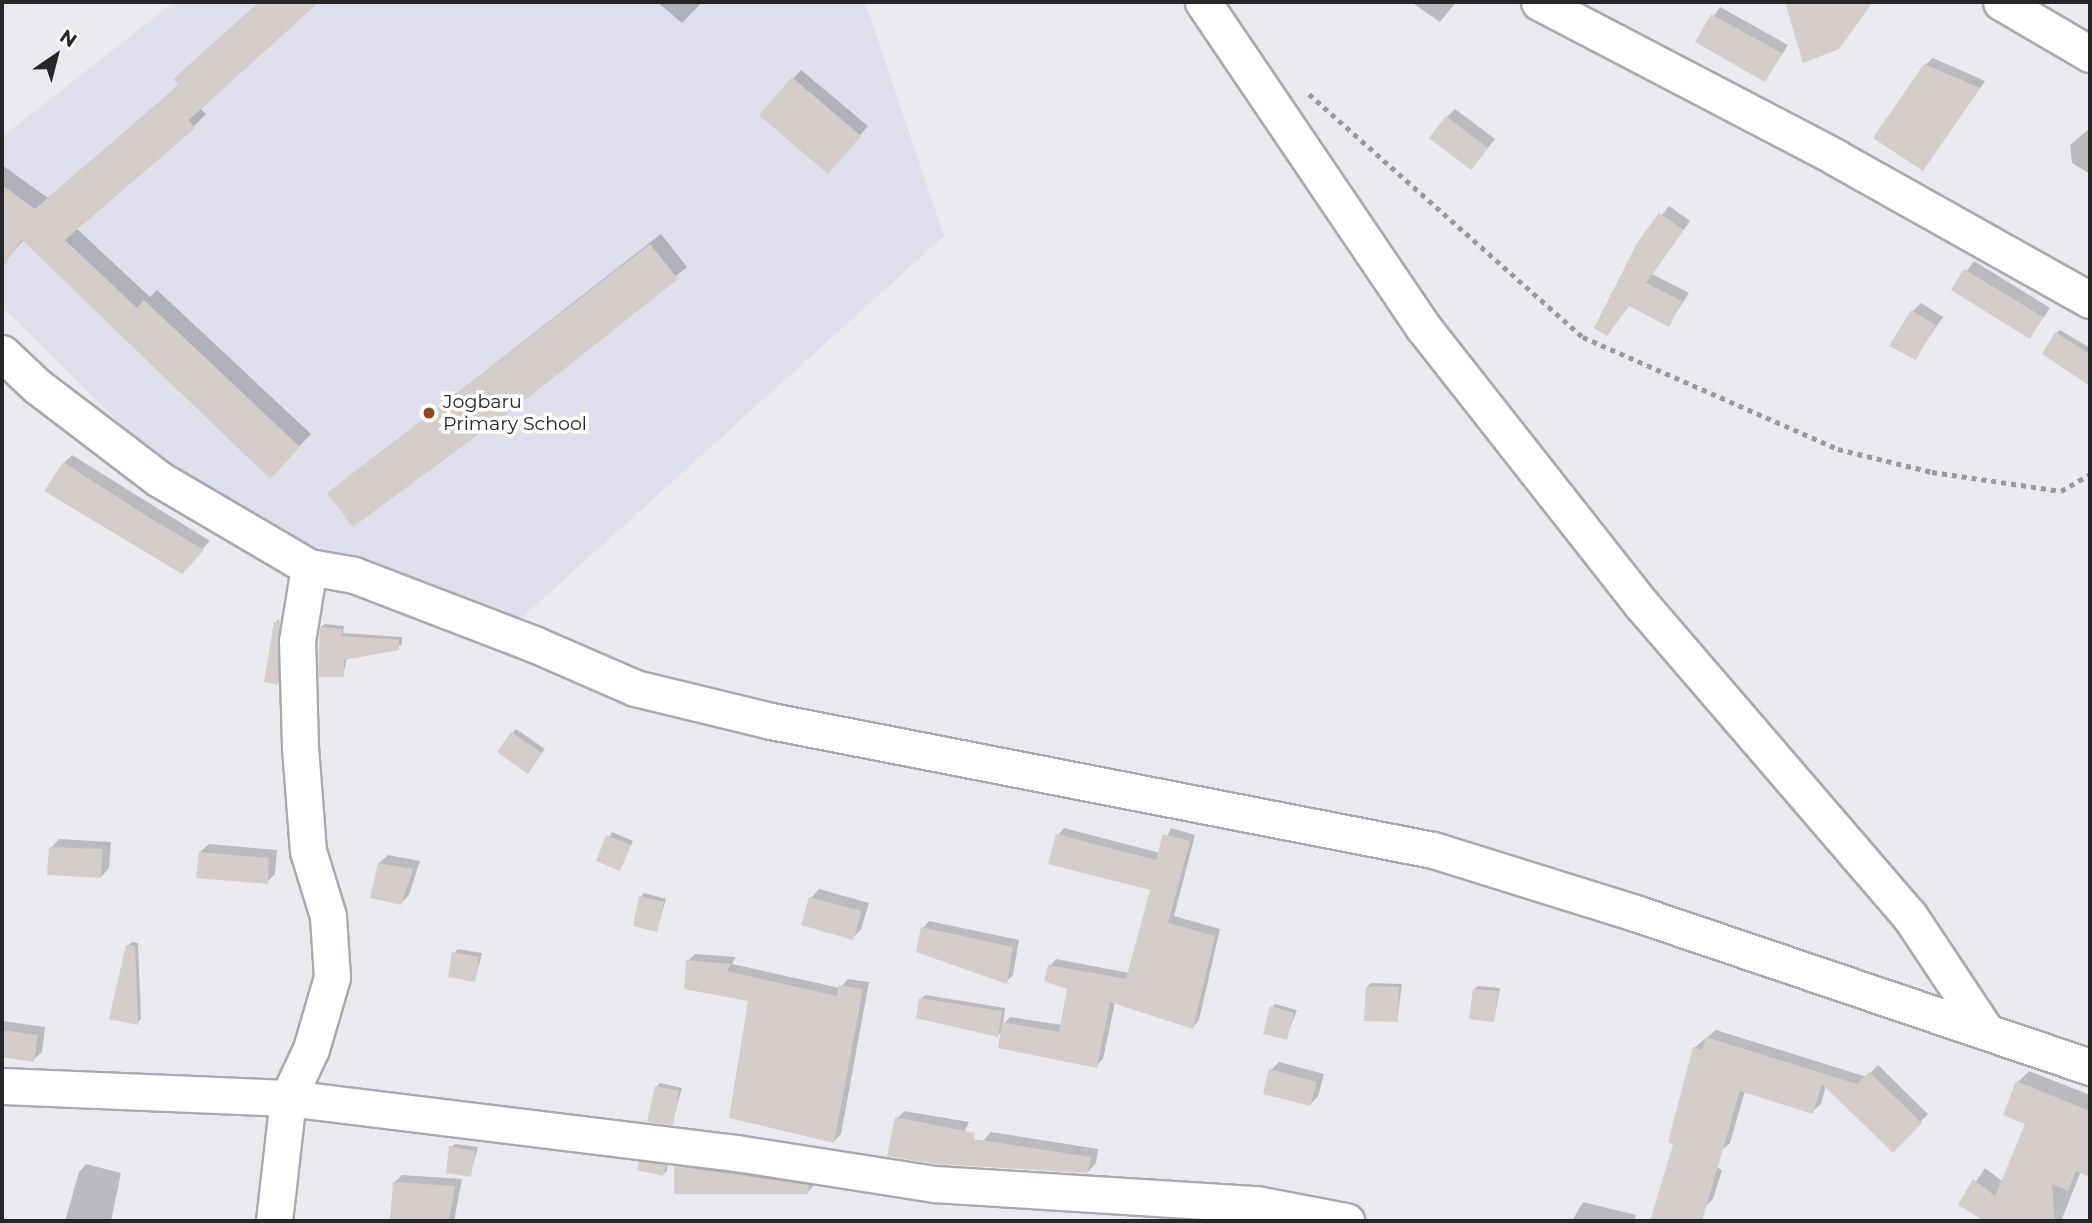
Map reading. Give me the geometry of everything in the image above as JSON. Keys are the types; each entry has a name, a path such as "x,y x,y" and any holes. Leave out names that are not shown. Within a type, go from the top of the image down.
{"street":[{"path":"1203,2 1423,327 1642,605 1909,915 1984,1028"},
{"path":"1539,2 1835,157 2090,300"},
{"path":"2001,2 2090,54"},
{"path":"2,353 37,386 159,479 309,567 354,575 534,644 635,688 771,721 1433,850 1984,1028 2090,1067"},
{"path":"274,1221 288,1098 311,1049 332,977 328,916 308,850 300,746 297,641 309,567"},
{"path":"2,1086 288,1098 736,1153 935,1184 1256,1205 1346,1221"}],"path":[{"path":"1307,92 1583,337 1838,449 1932,472 2061,491 2090,474"}],"shaded area":[{"name":"Jogbaru Primary School","path":"174,2 865,2 944,236 515,624 217,519 2,307 2,137"}],"building":[{"path":"259,2 319,2 189,120 195,128 65,240 137,308 144,300 300,447 270,479 22,240 2,268 2,185 35,209 179,85 173,79"},
{"path":"1785,2 1873,2 1839,49 1803,63"},
{"path":"1711,14 1782,53 1765,82 1695,42"},
{"path":"1924,64 1980,88 1923,171 1873,138"},
{"path":"792,77 861,136 828,174 759,115"},
{"path":"1446,116 1488,148 1471,170 1429,138"},
{"path":"1659,213 1684,230 1646,283 1682,301 1669,327 1629,306 1607,336 1594,328 1637,243"},
{"path":"650,244 678,279 529,397 353,527 327,493"},
{"path":"1964,269 2043,317 2030,339 1951,290"},
{"path":"1911,310 1936,325 1916,360 1889,346"},
{"path":"2055,332 2090,354 2090,386 2042,354"},
{"path":"63,462 204,550 182,574 44,491"},
{"path":"274,622 280,623 278,685 264,682"},
{"path":"320,627 342,629 341,636 399,640 399,650 344,660 344,677 318,677"},
{"path":"511,732 542,753 528,774 497,752"},
{"path":"1056,834 1156,860 1163,834 1190,841 1168,923 1215,936 1193,1029 1110,1002 1097,1068 998,1048 1002,1022 1059,1032 1067,989 1044,981 1048,965 1126,979 1150,890 1048,864"},
{"path":"606,835 631,845 620,871 596,861"},
{"path":"49,847 103,849 101,878 47,875"},
{"path":"199,852 269,858 268,884 196,878"},
{"path":"378,863 413,869 401,905 370,898"},
{"path":"639,896 664,902 657,932 633,926"},
{"path":"809,897 862,911 853,940 801,925"},
{"path":"921,927 1013,947 1007,984 916,952"},
{"path":"126,945 135,946 138,1025 109,1019"},
{"path":"452,952 479,957 475,982 448,977"},
{"path":"686,960 731,964 727,971 837,996 839,985 863,989 834,1143 729,1118 748,1001 684,989"},
{"path":"1366,986 1399,987 1398,1022 1364,1021"},
{"path":"1473,989 1498,991 1494,1022 1469,1019"},
{"path":"919,998 1002,1011 998,1037 916,1018"},
{"path":"1270,1006 1294,1013 1287,1040 1263,1034"},
{"path":"2,1030 38,1035 34,1062 2,1057"},
{"path":"1706,1037 1857,1084 1869,1072 1922,1123 1893,1153 1822,1084 1813,1114 1740,1091 1702,1221 1650,1221 1673,1145 1668,1142 1693,1047 1702,1050"},
{"path":"1269,1069 1317,1082 1310,1106 1263,1094"},
{"path":"2016,1081 2090,1111 2090,1177 2076,1171 2068,1191 2052,1184 2055,1221 1985,1221 1958,1205 1973,1179 1995,1196 2025,1124 2003,1115"},
{"path":"655,1086 679,1091 673,1125 647,1122"},
{"path":"895,1117 975,1133 974,1139 1091,1157 1088,1173 937,1164 887,1156"},
{"path":"449,1146 475,1151 471,1177 446,1173"},
{"path":"639,1161 666,1165 663,1176 637,1170"},
{"path":"674,1166 809,1185 808,1194 674,1194"},
{"path":"393,1182 455,1186 449,1221 390,1221"}],"place":[{"name":"Jogbaru Primary School","path":"429,413"}]}
